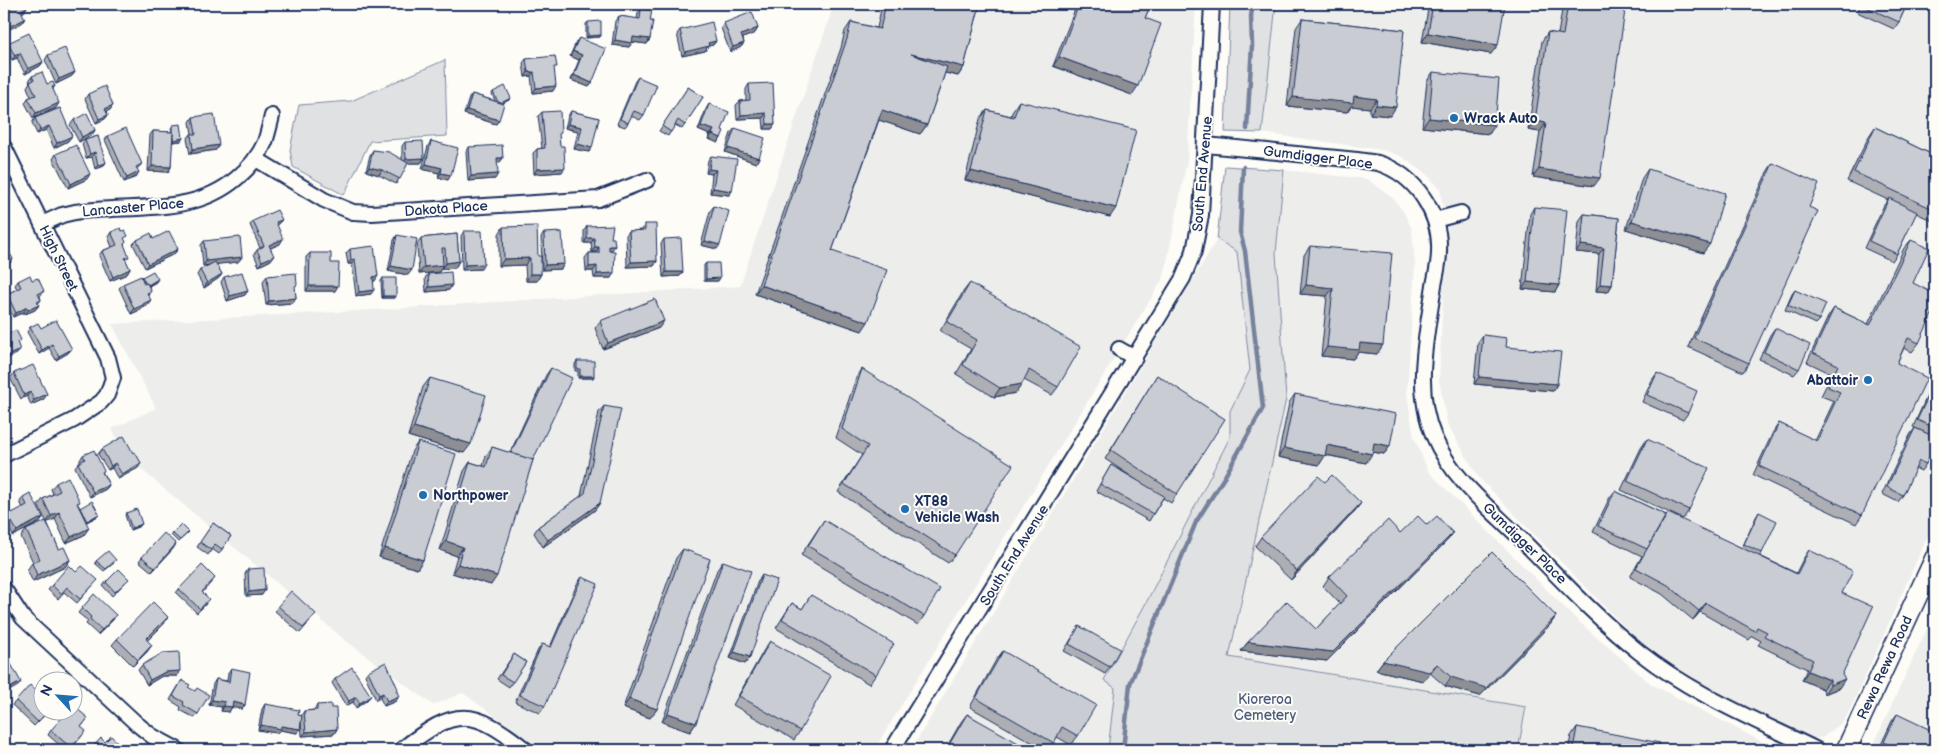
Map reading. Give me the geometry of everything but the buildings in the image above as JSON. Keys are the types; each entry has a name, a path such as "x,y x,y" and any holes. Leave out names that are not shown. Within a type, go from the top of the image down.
{"main road":[{"name":"Rewa Rewa Road","path":"1846,750 1935,558"}],"street":[{"name":"South End Avenue","path":"892,750 1183,278 1194,251 1201,216 1212,4"},
{"name":"Lancaster Place","path":"42,224 62,215 87,210 175,205 201,200 225,188 246,171 256,159 265,143 272,116"},
{"name":"Gumdigger Place","path":"1206,145 1357,160 1379,164 1396,172 1412,183 1430,206 1439,237 1439,253 1426,338 1422,383 1423,403 1429,426 1438,447 1450,466 1478,497 1606,623 1639,652 1675,677 1714,700 1817,750"},
{"name":"High Street","path":"4,147 112,369 113,378 107,395 92,410 4,455"},
{"name":"Dakota Place","path":"256,159 324,200 353,212 372,213 598,199 646,180"},
{"path":"1435,220 1461,213"},
{"path":"1119,349 1135,358"},
{"path":"4,589 23,618 40,635 137,724 152,736 178,750"},
{"path":"401,750 436,725 456,718 467,717 490,724 526,750"}],"shaded area":[{"path":"834,4 1196,4 1187,161 1164,277 874,750 542,750 463,693 433,705 345,640 124,455 112,429 156,408 112,324 389,309 740,286"},
{"path":"1276,4 1935,4 1935,520 1843,722 1822,738 1808,739 1657,660 1479,478 1447,424 1439,380 1446,231 1440,188 1425,173 1401,156 1382,150 1262,133"},
{"path":"1284,170 1367,179 1392,197 1403,211 1412,229 1415,265 1407,394 1414,437 1428,471 1577,620 1651,684 1778,750 1518,750 1526,707 1229,657 1286,399 1276,253"},
{"path":"1217,239 1237,252 1250,370 1230,411 1230,437 1147,601 1104,679 1115,687 1108,750 911,750"},
{"path":"1935,611 1935,750 1871,750"}],"green space":[{"path":"1230,4 1276,4 1262,133 1225,132"},
{"path":"445,60 447,136 370,141 344,195 293,167 290,150 299,105 351,101"},
{"name":"Kioreroa Cemetery","path":"1225,166 1284,170 1276,253 1286,399 1229,657 1526,707 1518,750 1108,750 1115,688 1104,680 1147,601 1230,437 1230,411 1250,370 1237,252 1217,239"}],"waterway":[{"path":"1247,129 1253,4"},
{"path":"1123,750 1130,684 1196,522 1225,476 1263,408 1245,251 1240,232 1243,167"}],"place":[{"name":"Wrack Auto","path":"1454,118"},
{"name":"Abattoir","path":"1868,380"},
{"name":"Northpower","path":"423,495"},
{"name":"XT88 Vehicle Wash","path":"905,509"}]}
